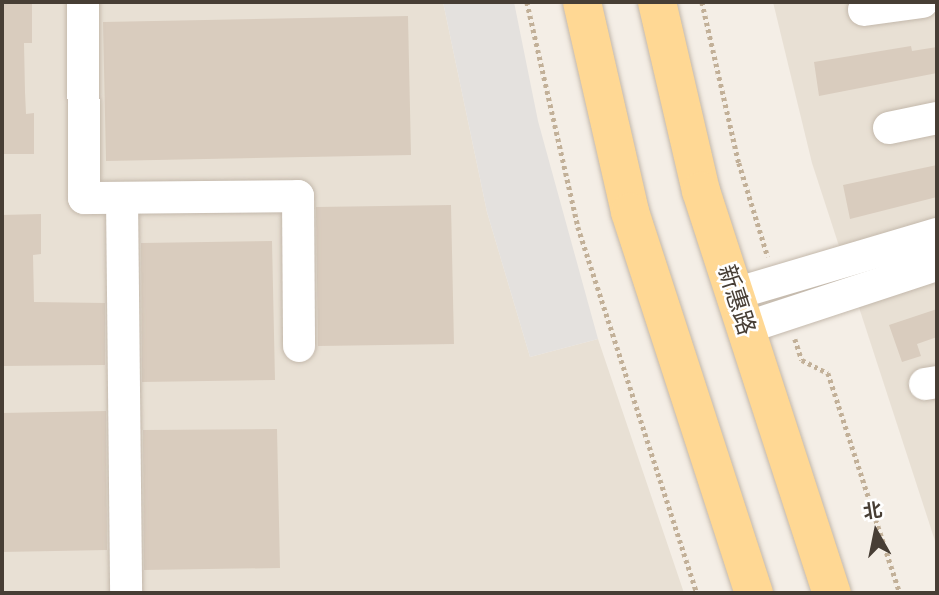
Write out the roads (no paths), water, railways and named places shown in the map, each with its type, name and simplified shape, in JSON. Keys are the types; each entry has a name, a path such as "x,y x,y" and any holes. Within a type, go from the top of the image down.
{"main road":[{"path":"582,2 629,212 754,593"},
{"name":"新惠路","path":"657,2 701,191 832,593"}],"lane":[{"path":"83,2 84,198 298,196 299,346"},
{"path":"864,10 922,2"},
{"path":"889,128 937,118"},
{"path":"122,198 126,593"},
{"path":"740,311 937,233"},
{"path":"740,311 937,265"}]}
